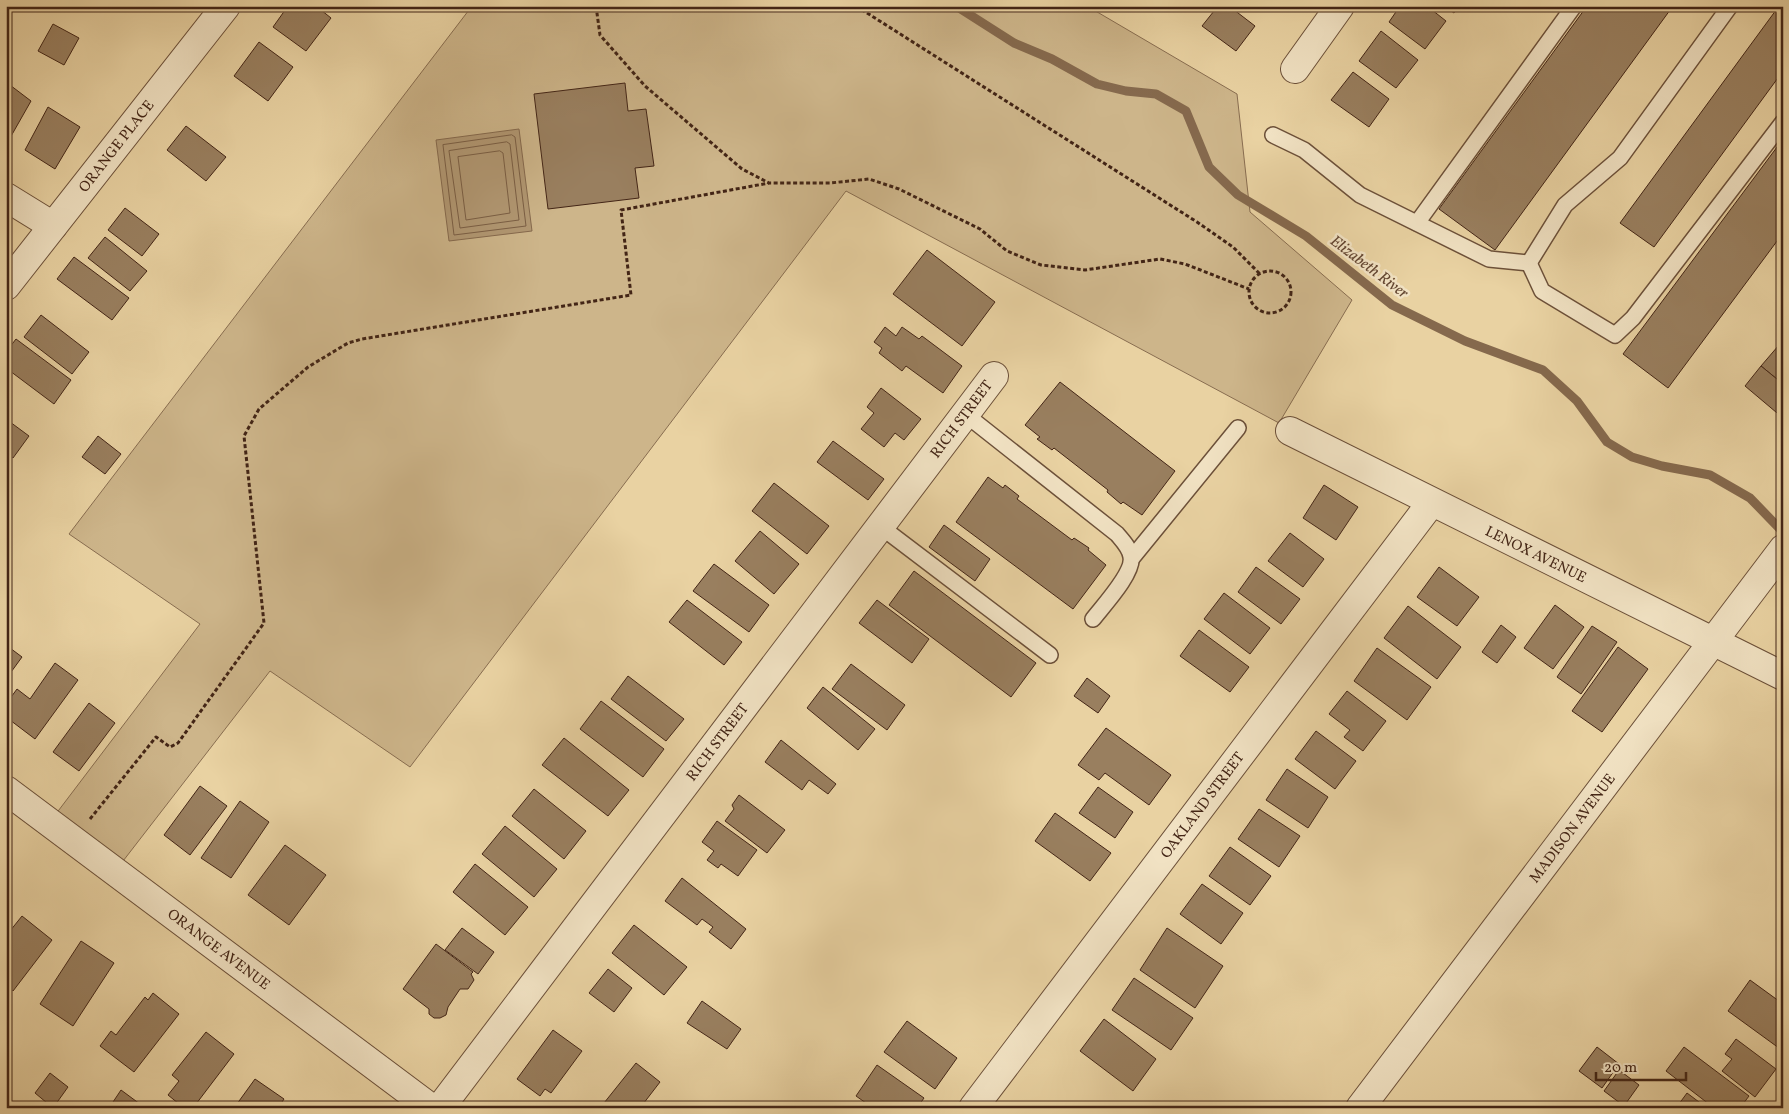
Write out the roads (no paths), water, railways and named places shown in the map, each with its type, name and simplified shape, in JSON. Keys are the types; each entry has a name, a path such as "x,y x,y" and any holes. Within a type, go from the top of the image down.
{"street":[{"name":"ORANGE PLACE","path":"6,286 226,6"},
{"path":"1295,69 1340,6"},
{"path":"6,197 53,226"},
{"name":"RICH STREET","path":"440,1108 994,376"},
{"name":"LENOX AVENUE","path":"1290,431 1431,503 1783,676"},
{"name":"OAKLAND STREET","path":"974,1108 1431,503"},
{"name":"MADISON AVENUE","path":"1360,1108 1779,554"},
{"name":"ORANGE AVENUE","path":"6,790 431,1108"}],"lane":[{"path":"1417,223 1574,6"},
{"path":"1529,263 1565,206 1620,158 1730,6"},
{"path":"1529,263 1542,291 1615,335 1633,318 1783,122"},
{"path":"1273,135 1304,150 1360,195 1489,259 1529,263"},
{"path":"965,414 1117,534 1126,544 1132,558"},
{"path":"1093,619 1128,572 1132,558 1238,428"},
{"path":"880,526 1050,655"}],"water":[{"path":"519,129 532,231 449,241 436,140"}],"waterway":[{"name":"Elizabeth River","path":"956,6 1014,43 1052,59 1097,84 1126,91 1156,94 1186,111 1209,167 1238,195 1306,236 1392,305 1465,341 1543,370 1577,401 1607,442 1632,457 1662,466 1710,475 1750,498 1783,532"}]}
